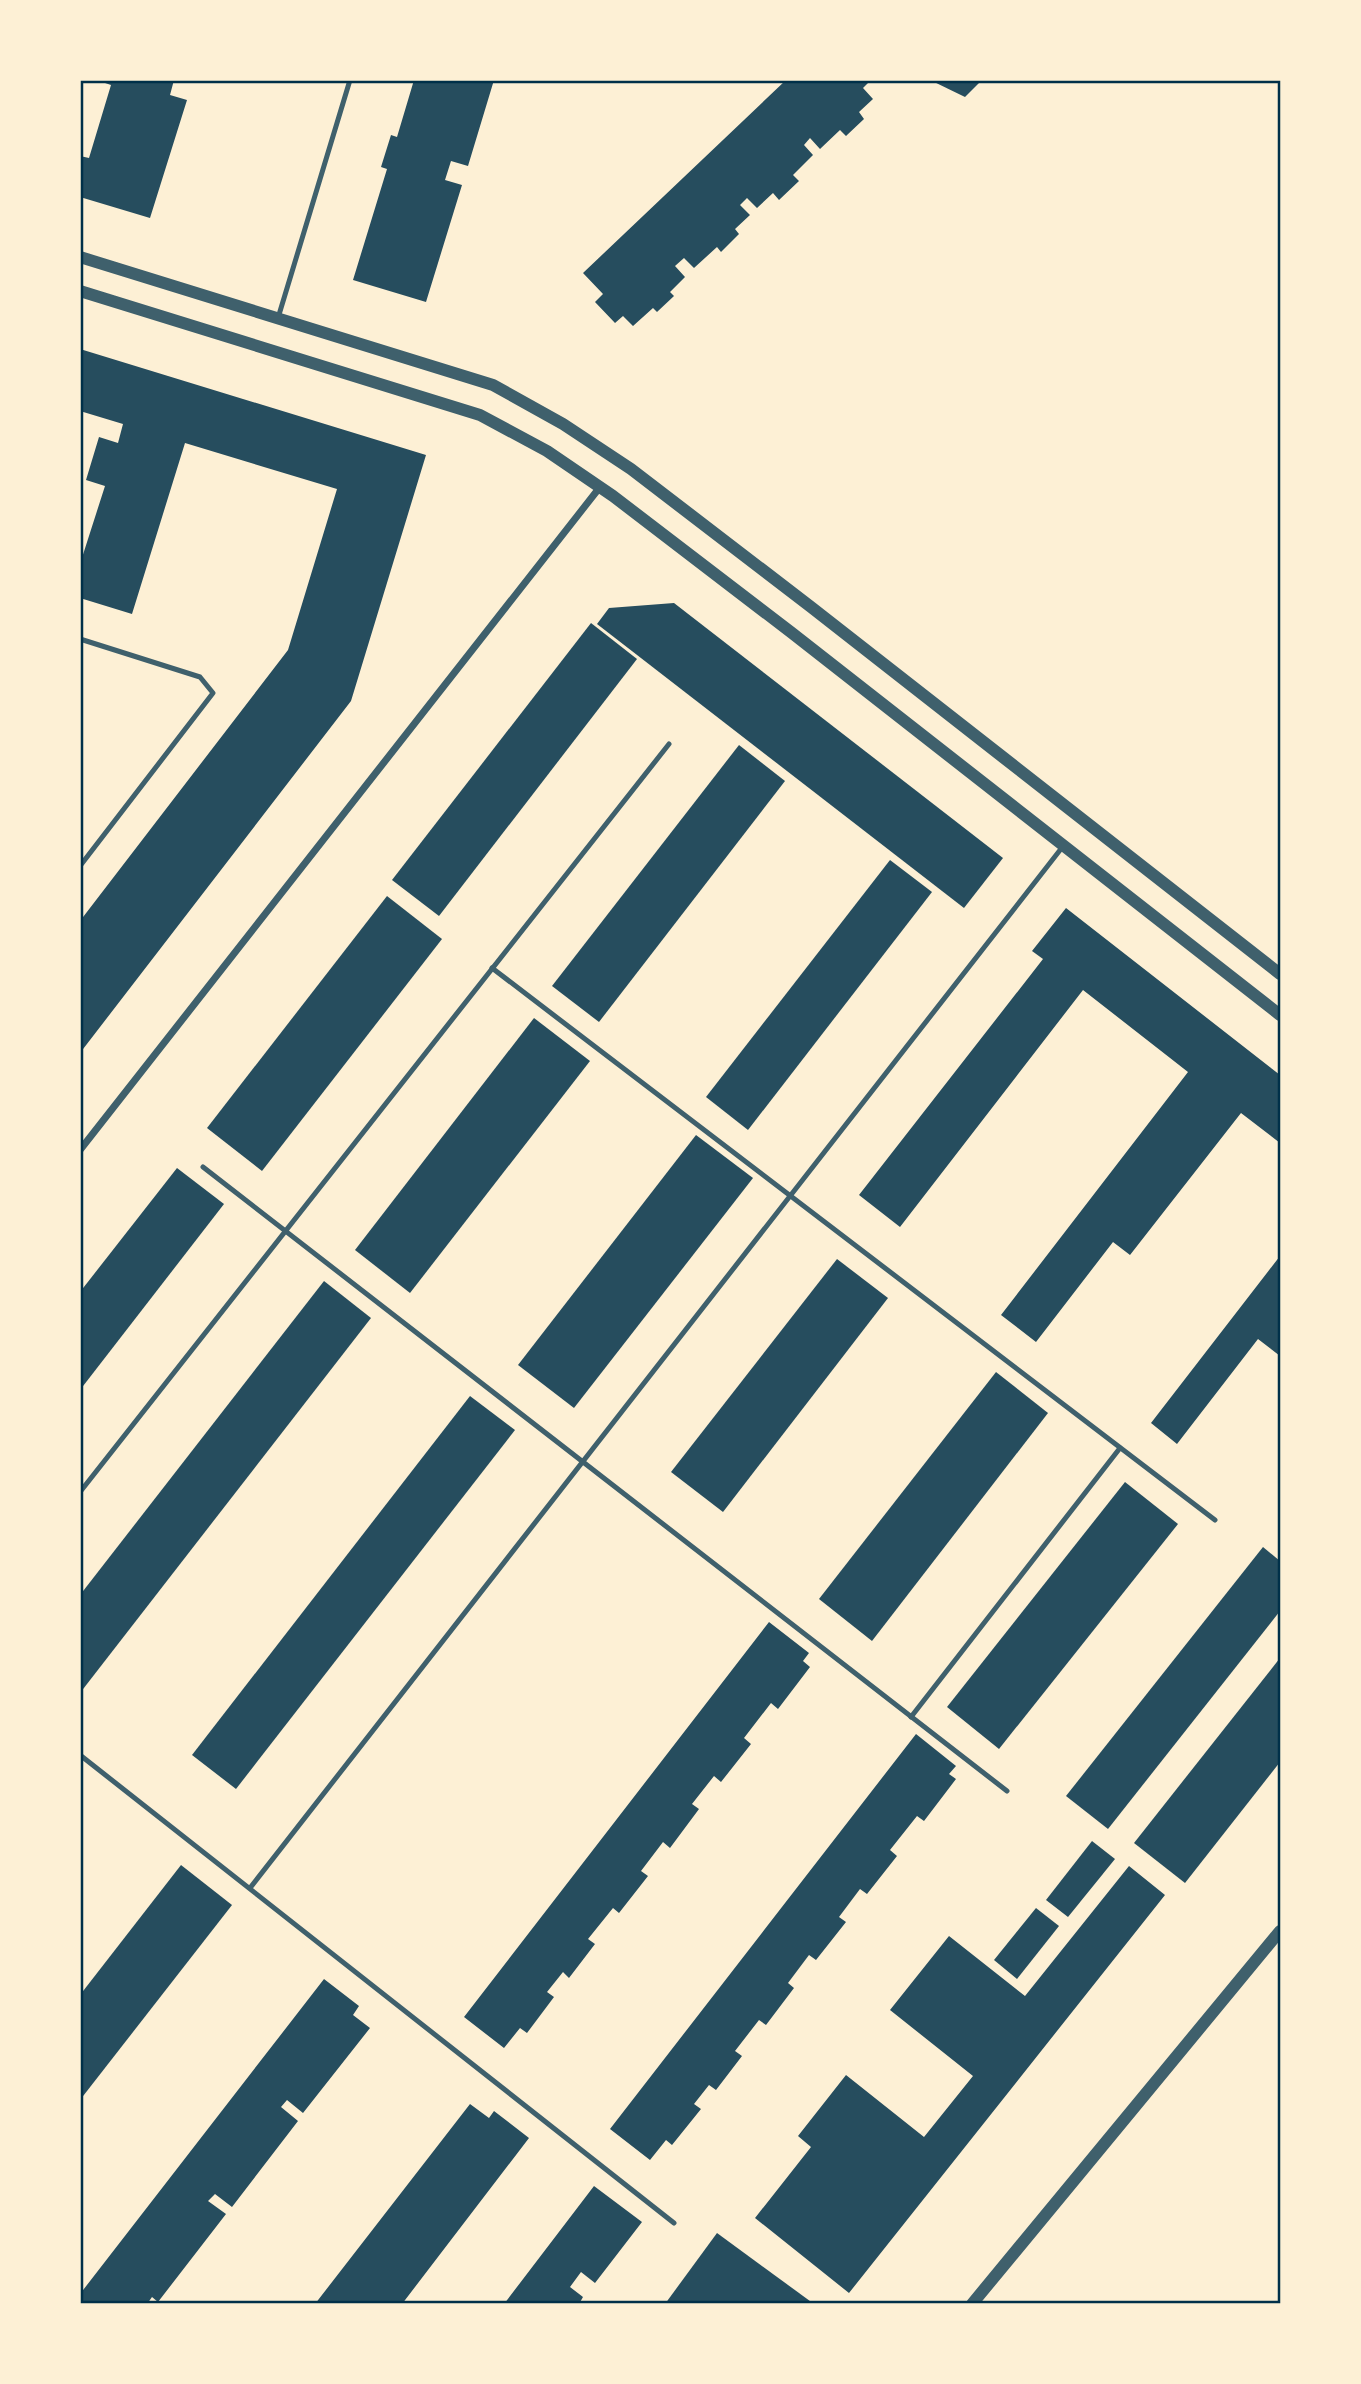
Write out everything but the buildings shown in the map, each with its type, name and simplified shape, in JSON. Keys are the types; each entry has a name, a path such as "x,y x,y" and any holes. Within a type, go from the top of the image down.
{"street":[{"path":"80,257 493,385 564,424 631,469 801,599 1280,974"},
{"path":"80,291 480,415 547,451 600,487 792,633 1280,1015"},
{"path":"80,1150 600,487"},
{"path":"972,2304 1280,1931"}],"lane":[{"path":"278,318 350,80"},
{"path":"80,639 200,677 213,693 80,866"},
{"path":"80,1492 669,744"},
{"path":"250,1888 1064,845"},
{"path":"492,968 1215,1520"},
{"path":"203,1167 1007,1791"},
{"path":"911,1717 1120,1448"},
{"path":"80,1755 674,2223"}]}
